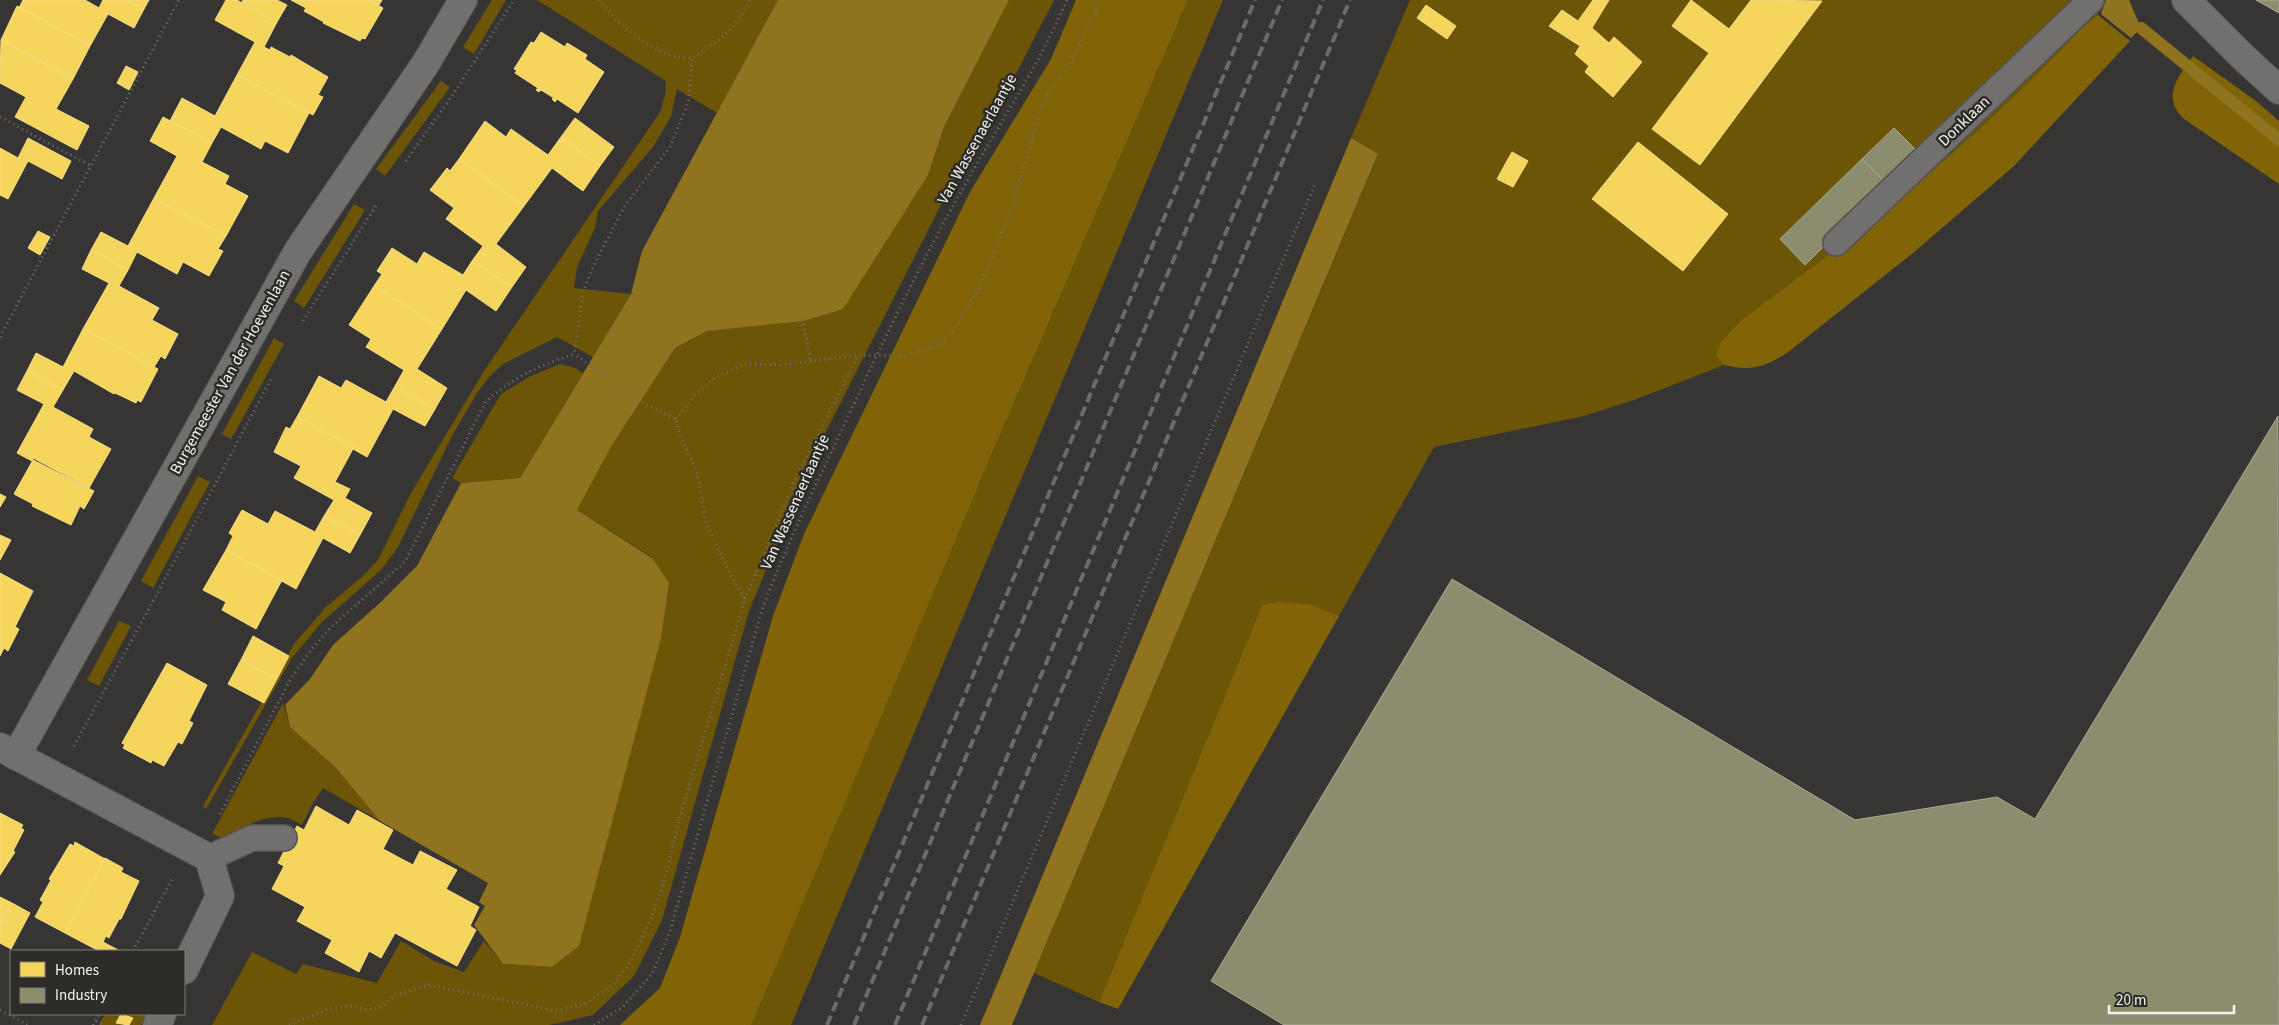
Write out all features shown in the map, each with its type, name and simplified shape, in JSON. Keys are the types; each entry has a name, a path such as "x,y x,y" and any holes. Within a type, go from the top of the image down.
{"street":[{"name":"Burgemeester Van der Hoevenlaan","path":"8,752 298,251 426,63 463,0"},
{"path":"2186,0 2279,90"},
{"path":"8,752 199,853 220,896 185,968"}],"lane":[{"name":"Donklaan","path":"1836,243 2091,0"},
{"path":"199,853 252,838 284,838"}],"path":[{"path":"0,337 179,0"},
{"path":"402,167 474,64 514,0"},
{"path":"599,0 605,8 642,41 674,56 692,58 726,35 745,11 750,0"},
{"name":"Van Wassenaerlaantje","path":"594,1025 623,1007 652,974 670,931 762,610 778,566 876,356 958,196 1060,17 1067,0"},
{"path":"676,419 695,395 716,376 746,364 780,365 858,355 905,356 937,345 958,325 979,288 1011,211 1039,114 1052,87 1068,67 1101,0"},
{"path":"574,354 583,292 593,267 624,207 670,147 688,103 692,58"},
{"path":"0,116 91,166"},
{"path":"961,1025 1315,184"},
{"path":"301,325 381,198"},
{"path":"794,312 803,321 811,362"},
{"path":"574,354 646,405 676,419"},
{"path":"134,950 199,853 290,680 311,650 330,628 406,562 486,400 534,368 574,354"},
{"path":"289,1025 328,1010 350,1006 367,1010 381,1007 394,995 429,985 556,1011 585,1004 612,986 631,961 651,920 664,882 678,824 745,599 797,475 858,355"},
{"path":"57,777 158,594 273,376"},
{"path":"676,419 680,435 697,472 706,523 730,574 745,599"},
{"path":"0,1010 28,1025"},
{"path":"93,1025 98,1015"},
{"path":"96,1020 105,1025"}],"shaded area":[{"path":"492,0 506,0 474,54 463,47"},
{"path":"537,0 778,0 717,113 677,89 671,117 653,147 598,211 595,228 577,267 574,288 631,294 593,357 557,337 503,364 490,376 477,393 452,436 398,547 381,570 321,623 292,658 206,809 203,806 294,644 326,607 364,575 378,560 411,493 484,371 660,112 665,96 666,81"},
{"path":"778,0 1009,0 944,127 928,175 843,309 803,321 707,331 675,348 611,447 577,510 652,558 669,583 661,638 579,946 552,967 503,964 474,925 485,906 479,902 488,883 380,821 336,768 290,727 285,705 310,679 333,645 382,601 417,566 461,483 520,478 631,294 642,251"},
{"path":"1009,0 1054,0 1018,70 949,189 813,457 749,611 662,920 634,976 593,1015 549,1025 212,1025 252,952 296,974 303,964 377,983 401,941 434,961 464,972 484,941 503,964 552,967 579,946 587,913 652,557 577,510 611,447 675,348 707,331 741,326 928,175 944,127"},
{"path":"1076,0 1188,0 991,456 751,1025 620,1025 660,988 680,937 773,616 804,534 970,192 1051,59"},
{"path":"1188,0 1223,0 791,1025 750,1025 991,456"},
{"path":"1410,0 2094,0 2098,15 2083,27 1973,135 1865,228 1806,274 1717,356 1724,365 1637,399 1584,416 1434,447 1339,616 1313,605 1262,605 1099,1002 1034,973 1378,155 1351,138"},
{"path":"2106,0 2129,0 2141,28 2131,38 2101,14"},
{"path":"2098,15 2130,41 2014,166 1913,253 1787,353 1757,367 1742,368 1724,365 1716,356 1721,342 1742,320 1865,228 1973,135 2083,27"},
{"path":"2193,56 2256,101 2279,121 2279,184 2184,119 2177,111 2173,95 2174,87 2177,79"},
{"path":"441,81 450,87 385,176 376,169"},
{"path":"1351,138 1378,154 1012,1025 980,1025"},
{"path":"354,204 365,210 304,308 294,301"},
{"path":"274,338 284,344 231,439 222,434"},
{"path":"560,364 575,368 583,373 520,478 461,483 452,478 501,394 531,376"},
{"path":"198,476 210,482 153,588 141,581"},
{"path":"1279,602 1313,605 1339,616 1118,1009 1099,1002 1262,605"},
{"path":"119,621 131,626 99,686 87,680"},
{"path":"283,703 290,727 336,768 380,821 323,788 302,825 288,818 279,817 253,823 222,838 212,834"},
{"path":"104,1015 146,1015 141,1025 99,1025"}],"building: Homes":[{"path":"23,0 85,0 99,8 103,0 126,0 144,9 134,28 108,14 90,46 19,8"},
{"path":"126,0 149,0 144,9"},
{"path":"226,0 237,0 277,22 264,47 270,50 271,47 290,57 291,55 328,77 318,95 323,97 313,115 237,75 255,42 215,20"},
{"path":"243,0 277,0 287,5 277,22 242,2"},
{"path":"291,0 369,0 383,8 365,39 362,38 360,41 323,23 304,11 306,8"},
{"path":"369,0 382,0 379,5"},
{"path":"1593,0 1609,0 1592,28 1609,43 1614,37 1642,62 1613,97 1585,72 1589,66 1575,54 1580,46 1549,26 1562,10 1578,21"},
{"path":"1691,0 1729,29 1751,0 1822,1 1700,165 1652,129 1709,53 1672,26"},
{"path":"1426,5 1456,26 1447,39 1417,18"},
{"path":"17,6 90,46 73,79 1,40"},
{"path":"541,32 565,47 567,43 587,55 585,59 604,72 578,113 557,99 555,102 552,99 554,98 541,90 539,92 536,90 538,88 515,73 517,70 514,69 531,42 534,43"},
{"path":"1,40 73,79 56,109 89,126 77,150 15,117 26,97 0,83"},
{"path":"126,66 138,72 129,90 117,83"},
{"path":"237,75 309,113 288,153 265,141 261,149 221,127 212,143 170,121 182,98 215,116"},
{"path":"163,117 212,143 202,162 229,176 225,184 248,196 226,236 154,198 177,156 150,141"},
{"path":"575,118 614,147 600,166 561,137"},
{"path":"485,121 506,137 511,129 548,155 561,137 600,166 583,191 552,168 524,206 459,159"},
{"path":"28,138 71,161 62,179 28,161 8,199 0,195 0,148 18,158"},
{"path":"1638,142 1728,214 1683,271 1592,199"},
{"path":"1512,152 1528,161 1513,187 1497,179"},
{"path":"459,159 524,206 496,244 526,267 512,287 472,261 483,246 446,219 454,208 430,190 447,168 450,171"},
{"path":"154,198 226,236 218,249 223,251 209,276 183,262 177,274 137,252 128,270 91,250 101,232 128,246"},
{"path":"38,231 50,237 40,255 28,248"},
{"path":"392,248 417,264 424,252 463,275 472,261 512,287 496,311 466,290 442,329 374,286 382,274 377,271"},
{"path":"91,250 128,270 119,286 159,308 152,320 178,334 165,359 161,356 154,367 83,329 109,283 82,269"},
{"path":"374,286 442,329 417,369 447,388 435,409 395,386 404,370 366,347 371,339 349,325"},
{"path":"83,329 158,369 141,402 137,400 136,403 114,394 74,371 63,390 27,371 36,353 63,367"},
{"path":"27,371 63,390 53,407 93,429 89,437 111,449 89,488 33,458 32,461 17,453 44,404 17,390"},
{"path":"319,376 341,388 346,380 386,402 395,386 435,409 425,426 393,409 367,457 353,449 354,447 297,417"},
{"path":"297,417 354,447 335,482 350,489 345,498 372,513 360,535 324,516 334,500 294,478 301,466 274,452 286,427 290,429"},
{"path":"33,460 94,491 84,509 80,506 71,525 32,506 33,504 14,494"},
{"path":"0,494 6,497 0,507"},
{"path":"242,510 268,524 275,511 315,532 324,516 360,535 350,553 323,538 296,589 226,550 233,536 229,533"},
{"path":"0,535 11,540 0,560"},
{"path":"226,550 282,580 256,629 222,610 226,602 203,590"},
{"path":"0,573 33,591 15,627 19,629 8,651 4,648 0,656"},
{"path":"253,636 289,656 277,679 241,660"},
{"path":"241,660 277,679 264,703 228,684"},
{"path":"167,663 207,685 189,721 193,723 182,744 178,742 164,766 152,760 151,763 123,748 125,745 122,743"},
{"path":"316,806 349,825 357,810 393,830 383,849 413,865 420,851 457,870 446,889 479,907 470,926 476,930 457,966 395,933 381,958 369,951 359,972 325,953 332,940 297,921 305,907 272,889 284,866 278,863 297,826 304,830"},
{"path":"0,813 23,825 21,828 24,830 13,851 15,852 0,875"},
{"path":"75,842 105,859 65,933 35,917 43,902 40,900 51,880 49,879 70,844 74,846"},
{"path":"105,858 123,868 121,872 139,881 121,919 119,919 109,938 106,936 103,942 118,950 97,950 65,933"},
{"path":"0,897 12,903 0,925"},
{"path":"12,903 30,913 11,949 0,943 0,925"},
{"path":"120,1015 133,1018 129,1025 116,1023"}],"building: Industry":[{"path":"2256,0 2279,0 2279,13"},
{"path":"1894,128 1919,153 1887,184 1862,159"},
{"path":"1862,159 1887,184 1805,265 1780,239"},
{"path":"2278,416 2279,1025 1284,1025 1211,981 1452,579 1855,820 1997,797 2035,819"}],"waterway":[{"path":"2141,28 2279,140"}],"railway":[{"path":"827,1025 1255,0"},
{"path":"854,1025 1282,0"},
{"path":"895,1025 1323,0"},
{"path":"922,1025 1350,0"}]}
